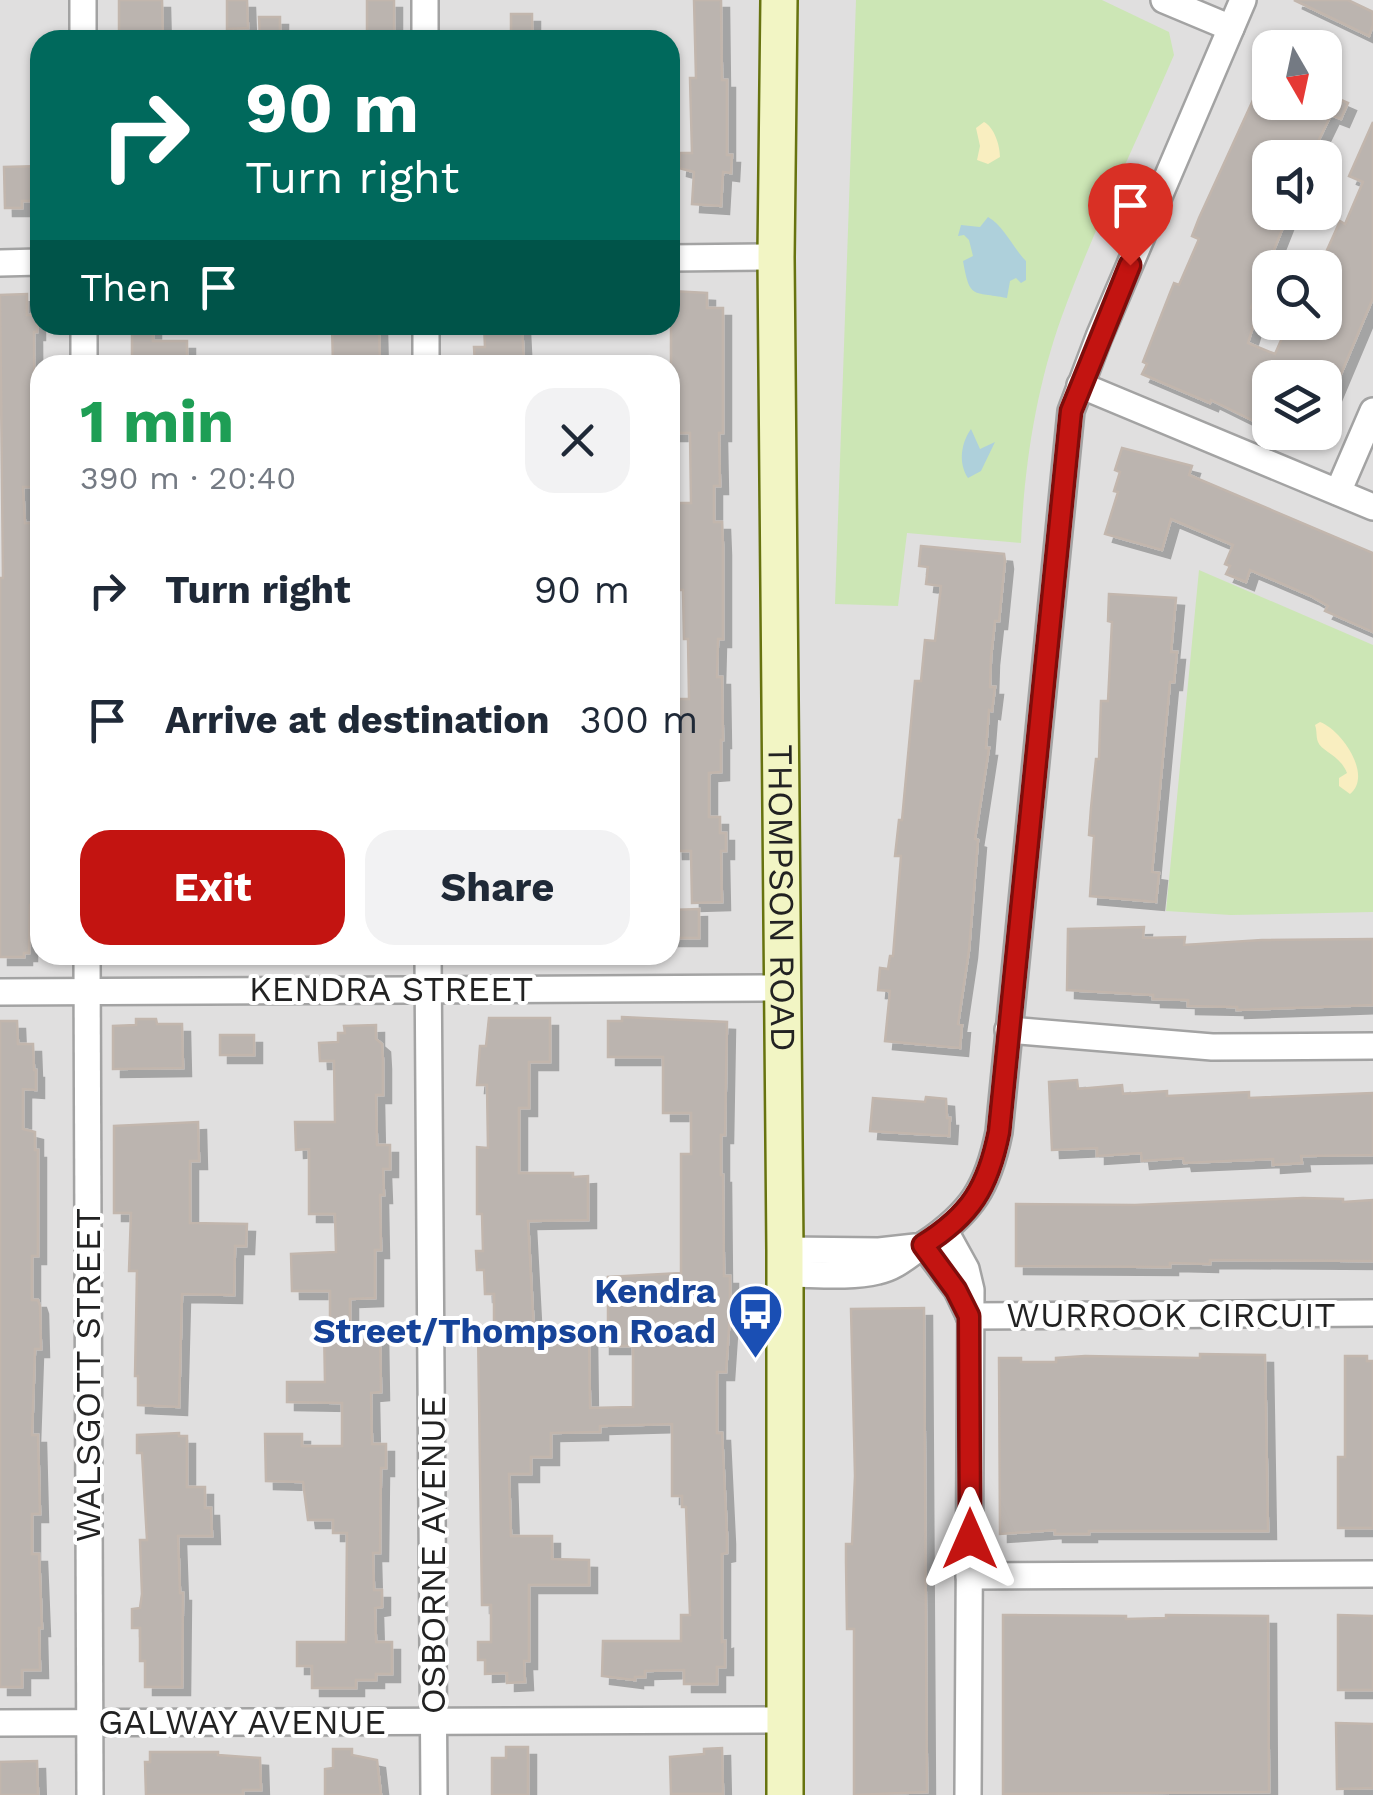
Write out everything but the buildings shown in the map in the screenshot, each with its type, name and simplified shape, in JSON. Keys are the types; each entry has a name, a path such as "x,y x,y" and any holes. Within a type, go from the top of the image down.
{"main road":[{"name":"THOMPSON ROAD","path":"779,0 776,257 785,1262 784,1795"}],"street":[{"path":"82,0 83,30"},
{"path":"425,0 425,30"},
{"path":"785,1262 923,1245 945,1231 975,1201 992,1169 999,1132 1071,411 1234,9 1166,0"},
{"path":"680,258 776,257"},
{"path":"0,262 30,262"},
{"path":"1080,384 1373,507"},
{"path":"1338,492 1373,411"},
{"name":"WALSGOTT STREET","path":"86,965 90,1795"},
{"name":"OSBORNE AVENUE","path":"428,965 434,1795"},
{"name":"KENDRA STREET","path":"0,992 781,988"},
{"path":"1008,1030 1195,1046 1373,1046"},
{"name":"WURROOK CIRCUIT","path":"945,1231 966,1270 970,1290 968,1795"},
{"name":"WURROOK CIRCUIT","path":"923,1245 956,1290 969,1316"},
{"name":"WURROOK CIRCUIT","path":"969,1316 1373,1313"},
{"path":"970,1576 1373,1574"},
{"name":"GALWAY AVENUE","path":"0,1723 784,1720"}],"shaded area":[{"path":"0,0 1373,0 1373,1795 0,1795"}],"green space":[{"path":"856,0 1102,0 1169,32 1174,55 1088,250 1053,343 1033,428 1021,543 907,533 898,606 835,604"},
{"path":"1199,570 1373,645 1373,912 1231,915 1166,911"}],"sand":[{"path":"984,122 993,132 1000,152 1000,157 988,164 977,160 980,146 976,128"},
{"path":"1320,722 1337,734 1352,754 1358,776 1350,794 1339,786 1339,778 1347,773 1344,767 1318,742 1315,725"}],"water":[{"path":"988,217 1026,261 1026,280 1010,281 1007,298 974,292 965,274 963,261 973,256 969,240 958,236 961,225 980,227"},
{"path":"971,429 980,449 995,442 981,471 968,478 962,453"}],"place":[{"name":"Kendra Street/Thompson Road","path":"755,1360"}],"route":[{"path":"970,1539 969,1316 956,1290 923,1245 945,1231 975,1201 992,1169 999,1132 1071,411 1130,265"}]}
